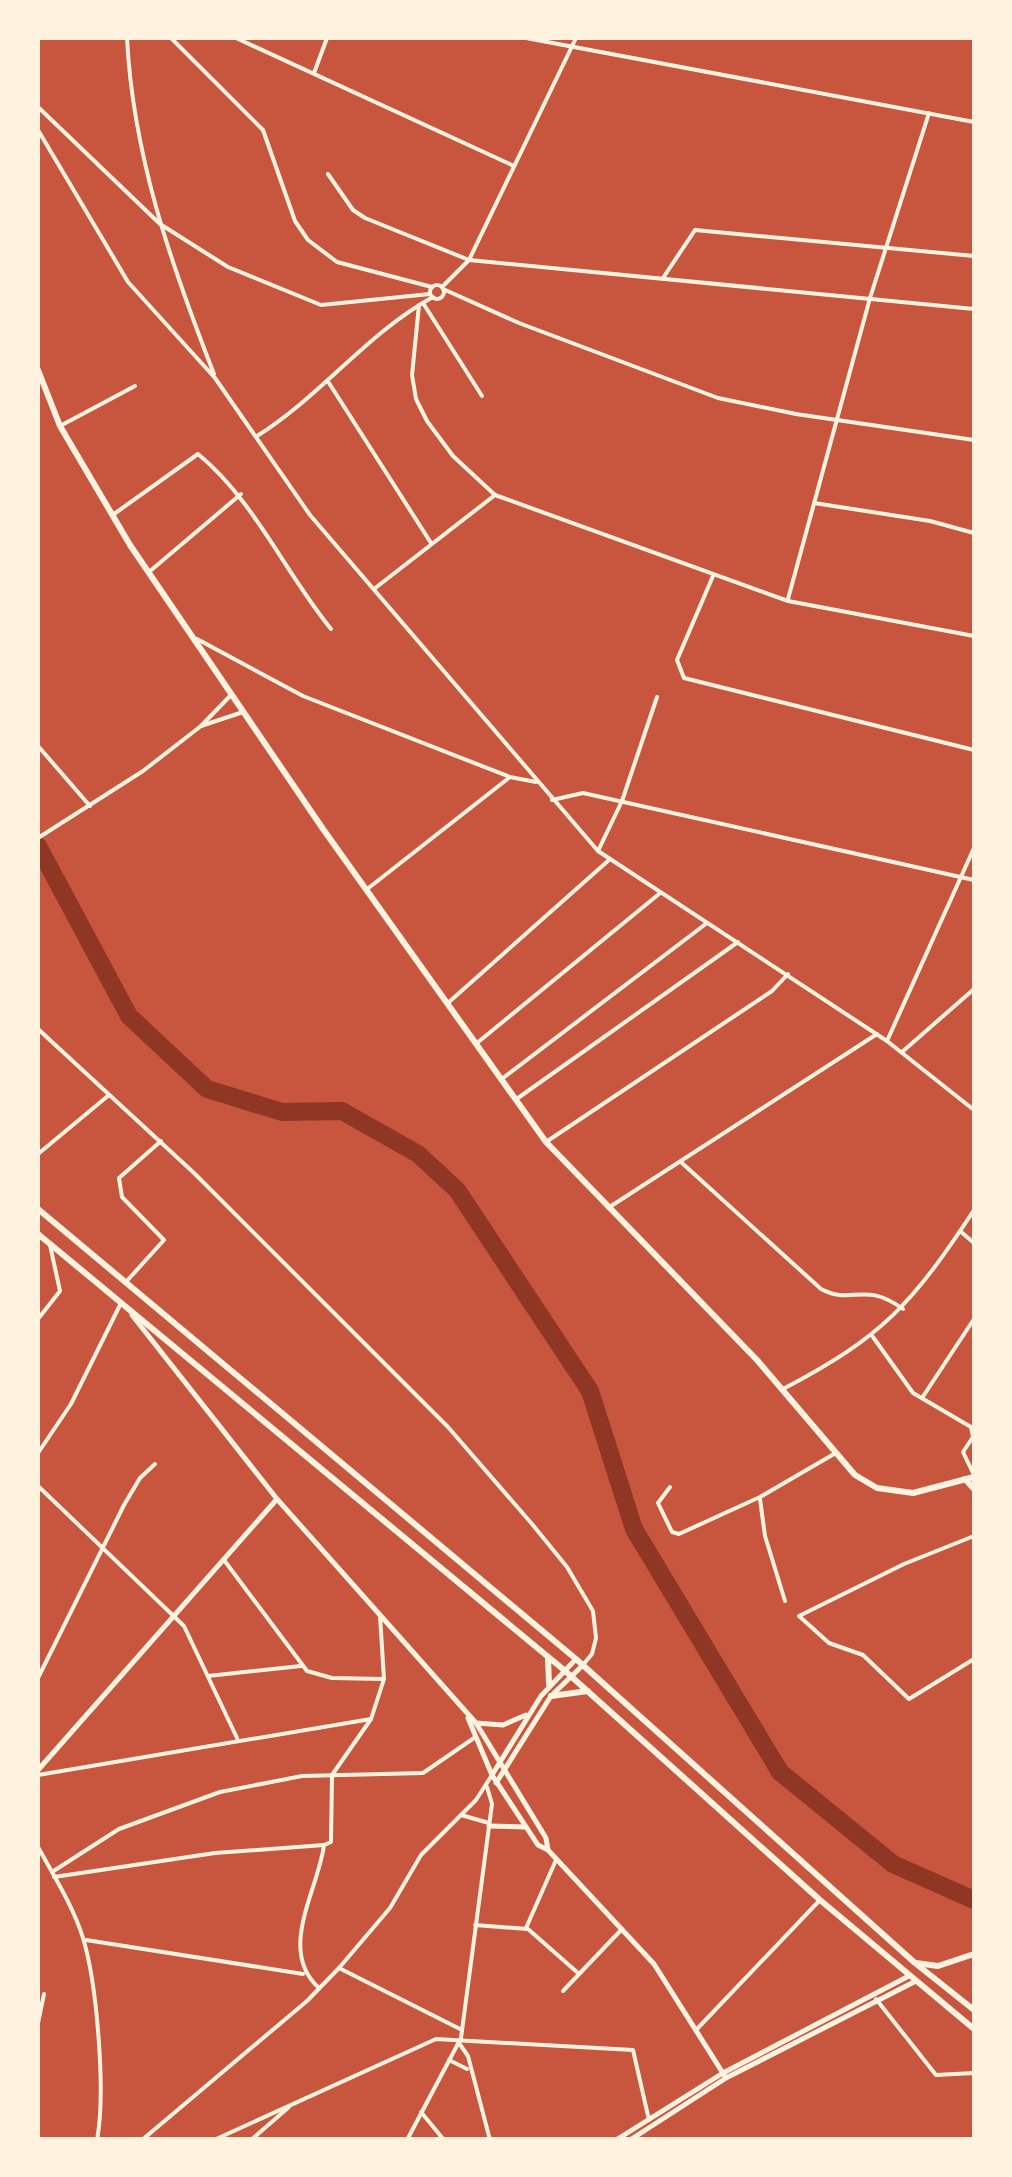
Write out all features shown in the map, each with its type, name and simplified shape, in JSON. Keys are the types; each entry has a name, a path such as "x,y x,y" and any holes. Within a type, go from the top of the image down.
{"main road":[{"path":"38,370 60,426 149,572 446,1005 546,1142 783,1389 834,1454 864,1482 889,1491 913,1493 974,1476"},
{"path":"38,1209 579,1662 914,1963 974,2010"},
{"path":"38,1234 548,1656 911,1980 974,2026"},
{"path":"965,1480 974,1490"},
{"path":"548,1656 549,1684"},
{"path":"551,1696 589,1691"},
{"path":"914,1963 938,1966 974,1954"}],"street":[{"path":"127,38 137,130 160,224 216,378"},
{"path":"171,38 262,130 294,221 308,240 337,262 441,297 442,288"},
{"path":"236,38 514,166"},
{"path":"314,72 327,38"},
{"path":"526,38 974,122"},
{"path":"38,107 160,224 228,268 321,305 431,293 442,288 469,260 576,38"},
{"path":"788,600 870,298 929,114"},
{"path":"38,130 128,282 216,378 310,516 598,850 659,894 877,1034 974,1110"},
{"path":"328,174 353,210 365,218 469,260 974,309"},
{"path":"662,278 695,230 974,256"},
{"path":"442,288 518,323 718,398 974,440"},
{"path":"257,436 328,382 431,293"},
{"path":"421,304 482,396"},
{"path":"421,304 412,375 416,398 426,422 453,456 495,495 788,600 974,636"},
{"path":"328,382 432,543"},
{"path":"60,426 135,386"},
{"path":"112,515 195,454 241,494 258,530 331,628"},
{"path":"149,572 241,494"},
{"path":"374,589 495,495"},
{"path":"814,503 930,521 974,533"},
{"path":"713,576 677,660 684,678 974,750"},
{"path":"197,639 303,696 510,777 536,782"},
{"path":"38,838 82,812 201,726 231,695"},
{"path":"598,850 622,802 657,697"},
{"path":"201,726 243,712"},
{"path":"38,746 90,806"},
{"path":"366,890 510,777"},
{"path":"552,800 576,793 974,880"},
{"path":"887,1041 964,878 974,848"},
{"path":"446,1005 608,860"},
{"path":"474,1045 659,894"},
{"path":"499,1080 707,923"},
{"path":"514,1101 738,942"},
{"path":"546,1142 772,990 788,974"},
{"path":"902,1052 974,989"},
{"path":"38,1029 161,1142 448,1427 567,1566 589,1601 594,1619 592,1654 549,1684 492,1775 493,1799 460,2040 408,2140"},
{"path":"608,1208 877,1034"},
{"path":"38,1154 109,1094"},
{"path":"125,1284 164,1240 162,1232 122,1197 119,1178 161,1142"},
{"path":"682,1163 820,1289 836,1295 878,1292 903,1308"},
{"path":"783,1389 873,1338 903,1308 974,1210"},
{"path":"966,1222 974,1230"},
{"path":"960,1231 974,1243"},
{"path":"38,1320 60,1292 50,1245"},
{"path":"38,1453 71,1404 123,1305 277,1499 468,1718 476,1723 503,1725 528,1714"},
{"path":"922,1399 974,1319"},
{"path":"873,1338 894,1372 922,1399 971,1427 973,1438 964,1457 974,1476"},
{"path":"670,1487 658,1503 676,1534 760,1497 834,1454"},
{"path":"38,1678 132,1490 155,1464"},
{"path":"38,1486 175,1616 190,1635 237,1738"},
{"path":"760,1497 765,1536 785,1600"},
{"path":"38,1773 277,1499"},
{"path":"974,1536 904,1564 798,1616 829,1642 863,1655 908,1699 974,1659"},
{"path":"224,1560 301,1666 321,1676 384,1680"},
{"path":"53,1874 331,1842 332,1775 371,1719 384,1680 380,1614"},
{"path":"208,1676 301,1666"},
{"path":"142,2140 339,1968 390,1908 421,1855 504,1771 567,1673"},
{"path":"468,1718 492,1775"},
{"path":"38,1773 110,1766 237,1738 371,1719"},
{"path":"476,1723 548,1850 654,1964 698,2028 724,2075"},
{"path":"53,1874 106,1836 220,1792 284,1779 423,1773 474,1738"},
{"path":"491,1784 538,1845 548,1850"},
{"path":"461,1815 488,1825 526,1827"},
{"path":"303,1974 304,1915 324,1845"},
{"path":"38,1847 83,1940 95,2021 100,2140"},
{"path":"526,1928 556,1860"},
{"path":"698,2028 820,1900"},
{"path":"476,1925 526,1928 578,1973"},
{"path":"563,1990 622,1929"},
{"path":"83,1940 303,1974 319,1988"},
{"path":"339,1968 462,2030"},
{"path":"616,2140 724,2075 911,1980"},
{"path":"38,2023 44,1994"},
{"path":"875,1998 936,2075 974,2072"},
{"path":"460,2040 490,2140"},
{"path":"214,2140 426,2042 460,2040 633,2050 650,2127 648,2140"},
{"path":"449,2060 469,2069"},
{"path":"630,2140 724,2075"},
{"path":"251,2140 290,2107"},
{"path":"421,2112 444,2140"}],"waterway":[{"path":"38,846 129,1016 207,1089 282,1112 342,1111 418,1154 457,1190 590,1391 634,1529 780,1772 893,1864 974,1900"}]}
